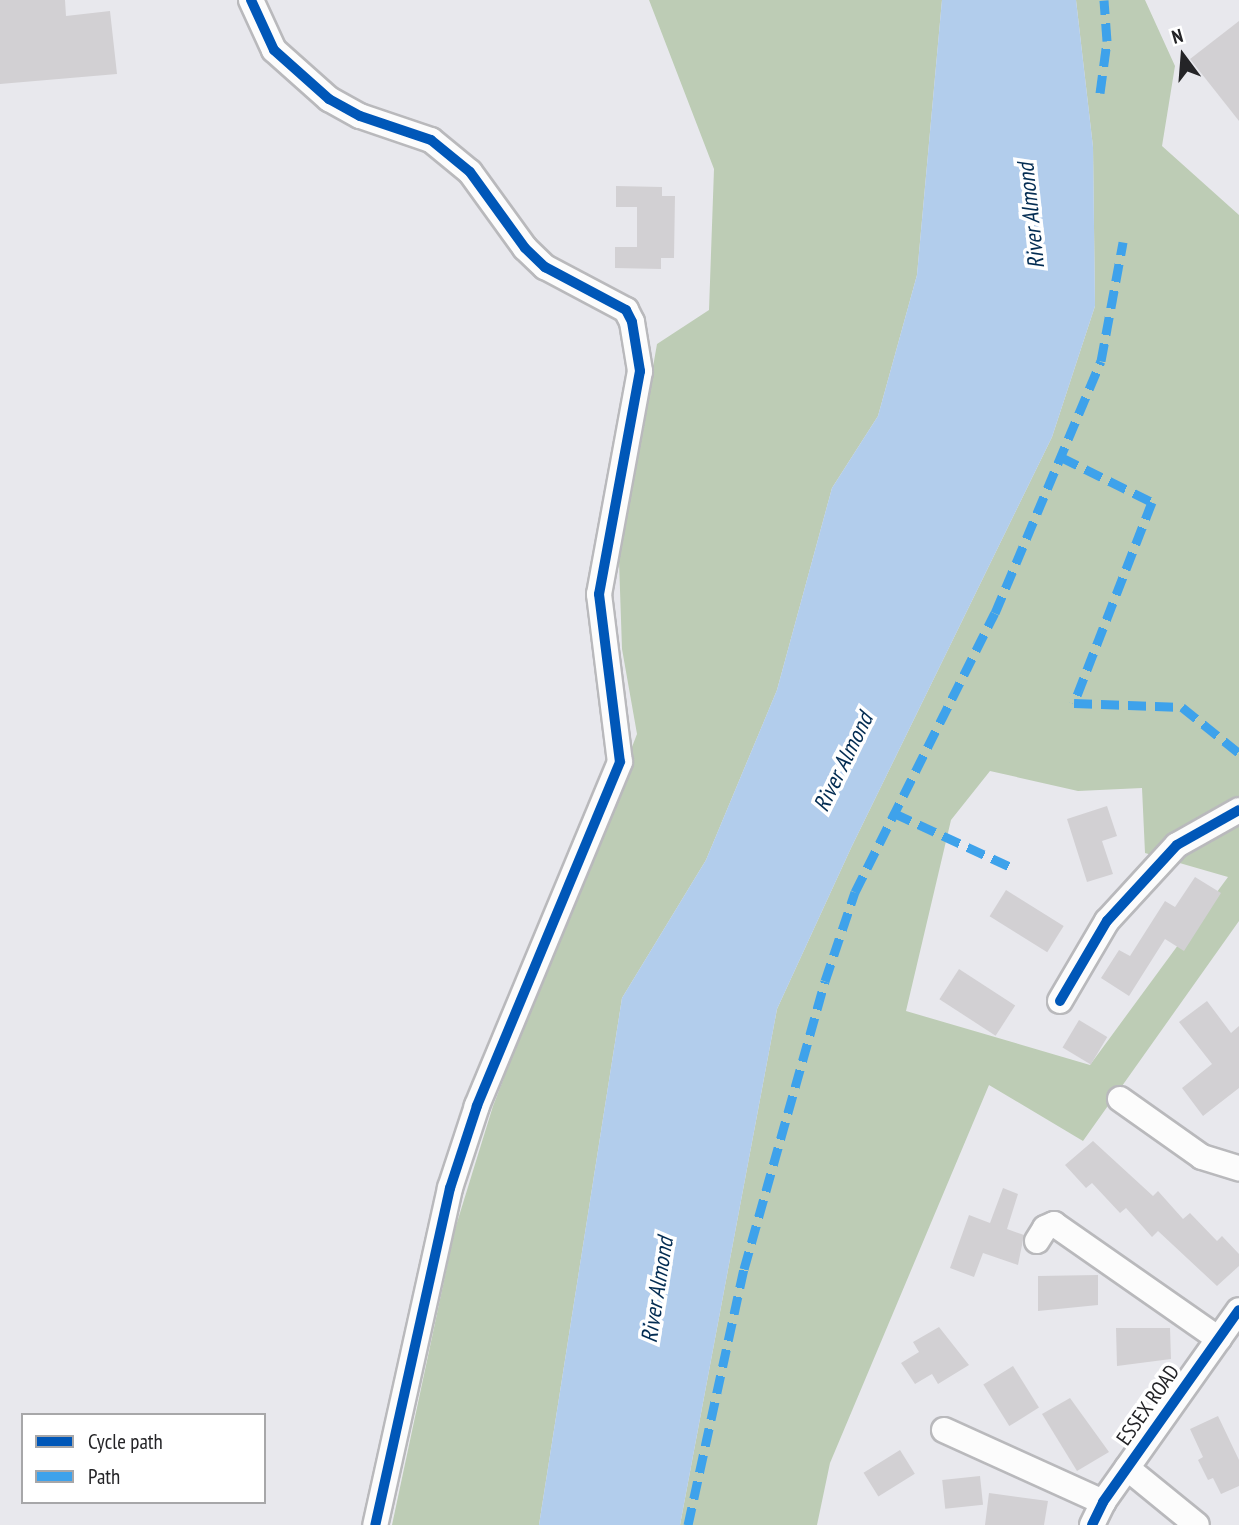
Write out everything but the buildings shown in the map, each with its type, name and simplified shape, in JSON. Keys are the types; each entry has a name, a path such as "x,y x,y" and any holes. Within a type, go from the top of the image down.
{"street":[{"path":"251,0 274,50 329,99 360,116 431,140 470,172 525,248 545,267 626,310 632,322 640,371 599,594 620,762 477,1106 450,1188 375,1525"},
{"path":"1060,1000 1107,920 1177,845 1239,810"},
{"path":"1120,1099 1202,1157 1239,1168"},
{"path":"1037,1241 1045,1228 1054,1224 1219,1339"},
{"name":"ESSEX ROAD","path":"1092,1525 1103,1502 1239,1310"},
{"path":"944,1430 1103,1502"},
{"path":"1127,1468 1197,1525"}],"green space":[{"path":"649,0 942,0 917,275 878,416 832,488 777,690 706,860 622,998 539,1525 392,1525 455,1229 493,1106 637,734 622,649 619,561 657,344 709,310 714,169"},
{"path":"1076,0 1145,0 1175,66 1162,146 1239,215 1239,921 1083,1141 989,1085 830,1463 817,1525 680,1525 777,1009 851,848 1052,437 1095,306 1093,147","holes":["990,771 1078,791 1142,788 1145,853 1228,877 1090,1065 906,1011 951,820"]}],"water":[{"name":"River Almond","path":"942,0 1076,0 1093,147 1095,306 1052,437 851,848 777,1009 680,1525 539,1525 622,998 706,860 777,690 832,488 878,416 917,275"}],"marked path":[{"path":"1100,93 1107,41 1104,0"},
{"path":"688,1525 744,1269 825,981 855,892 995,613 1101,361 1123,242"},
{"path":"1061,457 1152,502 1074,703 1182,707 1239,753"},
{"path":"894,813 1011,867"}],"cycle path":[{"path":"251,0 274,50 329,99 360,116 431,140 470,172 525,248 545,267 626,310 632,322 640,371 599,594 620,762 477,1106 450,1188 375,1525"},
{"path":"1060,1001 1107,921 1177,845 1239,810"},
{"path":"1092,1525 1103,1502 1239,1310"}]}
